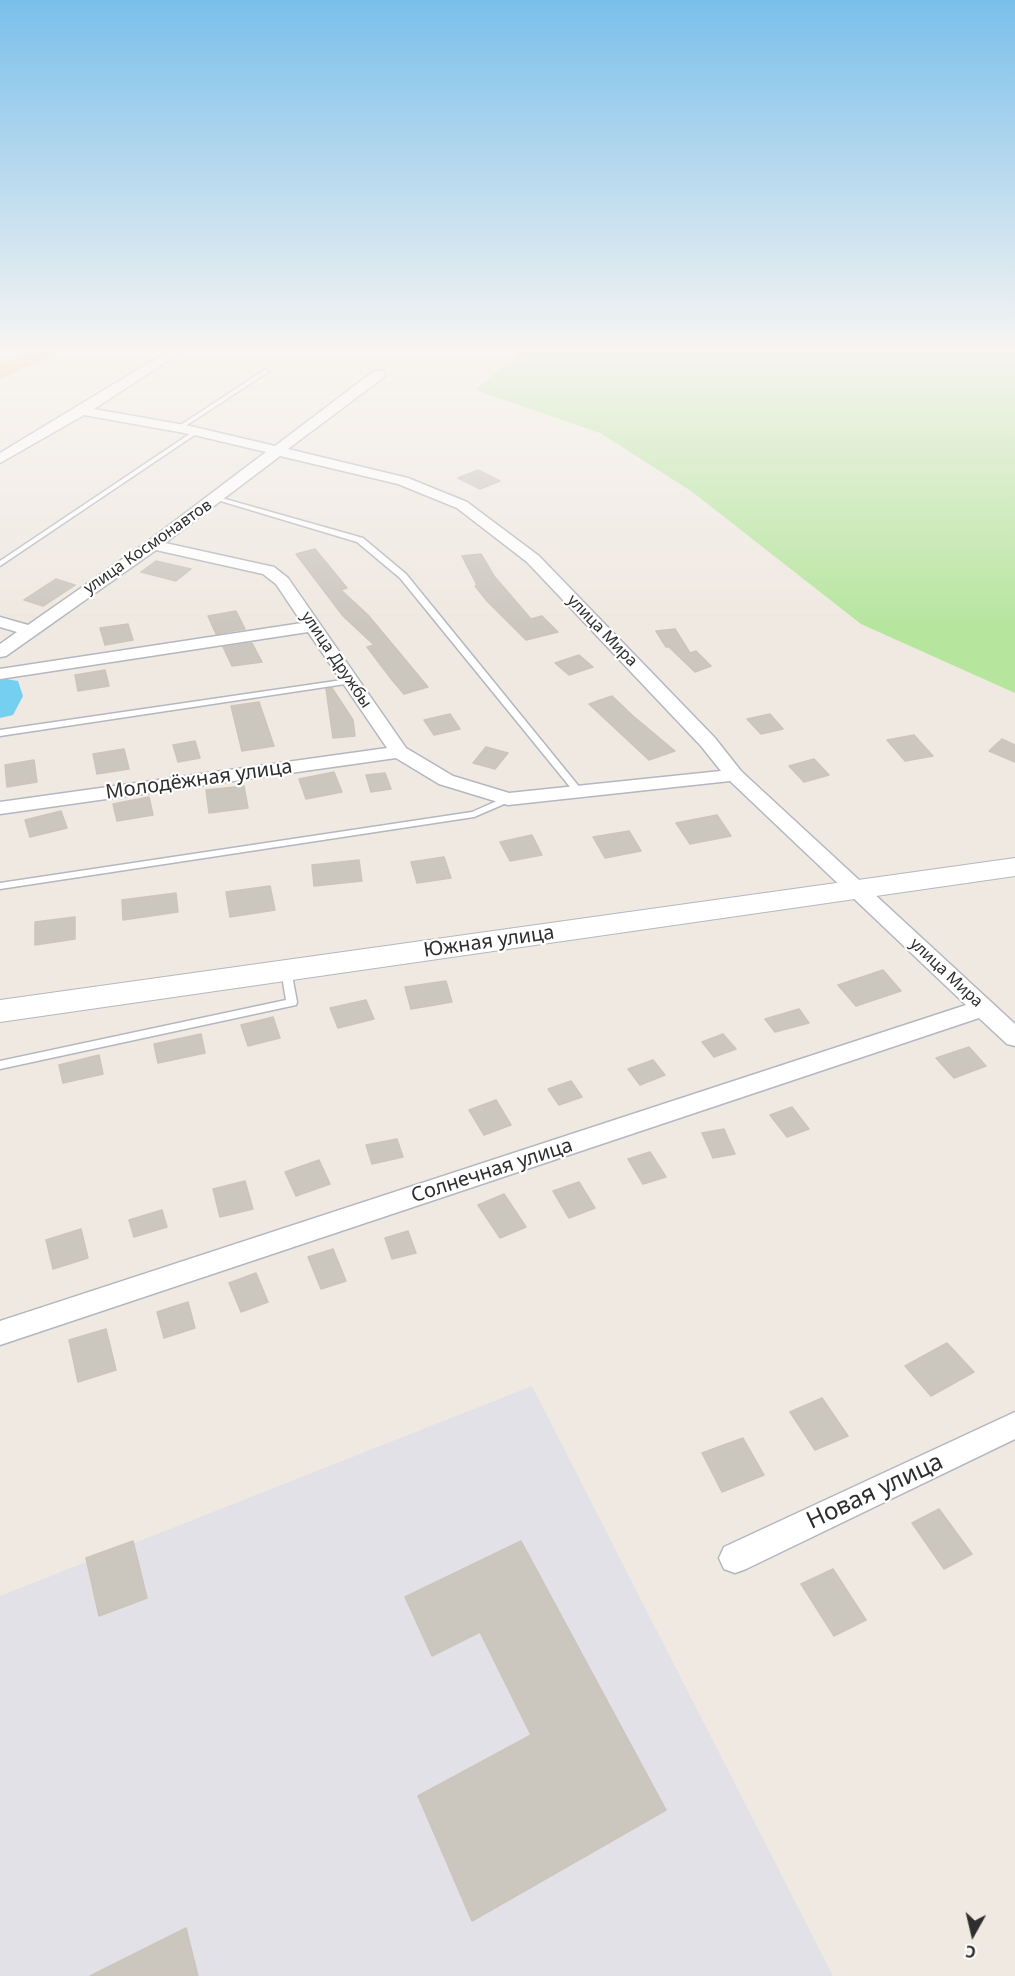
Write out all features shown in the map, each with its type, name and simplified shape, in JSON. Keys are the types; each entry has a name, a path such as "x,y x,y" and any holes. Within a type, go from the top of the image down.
{"main road":[{"name":"Южная улица","path":"0,1011 859,891 1015,867"}],"street":[{"path":"0,459 29,442"},
{"name":"улица Мира","path":"238,442 403,481 462,505 533,559 708,742 734,775 1015,1038"},
{"name":"улица Космонавтов","path":"0,652 28,630 153,545 291,442"},
{"name":"улица Дружбы","path":"153,545 268,570 282,581 399,752 446,780 508,799"},
{"path":"0,622 28,630"},
{"path":"0,674 313,626"},
{"name":"Молодёжная улица","path":"0,808 399,752"},
{"path":"508,799 734,775"},
{"name":"Солнечная улица","path":"0,1333 984,1008"},
{"name":"Новая улица","path":"735,1558 1015,1425"}],"lane":[{"path":"0,564 170,442"},
{"path":"216,498 360,540 403,576 578,791"},
{"path":"0,733 349,681"},
{"path":"0,886 474,814 508,799"},
{"path":"0,1065 292,1002 286,970"}],"shaded area":[{"path":"532,1386 833,1976 0,1976 0,1596"}],"green space":[{"path":"614,442 1015,442 1015,693 861,624 691,491"}],"water":[{"path":"0,678 18,681 23,696 13,715 0,718"}],"building":[{"path":"478,470 500,481 480,489 458,478"},
{"path":"315,549 347,588 341,590 368,615 428,687 404,694 392,680 367,647 374,645 343,616 296,554"},
{"path":"481,554 494,576 531,619 542,616 558,632 526,640 487,601 475,586 477,585 462,556"},
{"path":"156,561 191,569 176,581 141,572"},
{"path":"56,579 75,585 43,606 24,600"},
{"path":"236,611 245,629 216,634 208,616"},
{"path":"128,624 133,640 105,645 100,628"},
{"path":"675,629 690,653 696,651 711,666 695,672 669,647 666,647 656,631"},
{"path":"252,643 262,662 232,666 223,647"},
{"path":"579,655 593,667 569,675 555,663"},
{"path":"105,670 109,686 78,691 75,675"},
{"path":"332,688 353,720 355,736 333,738 326,689"},
{"path":"612,696 675,751 649,760 589,704"},
{"path":"259,702 274,746 242,751 231,706"},
{"path":"450,714 460,729 434,735 424,720"},
{"path":"770,714 783,729 761,734 747,719"},
{"path":"914,735 933,756 905,761 887,740"},
{"path":"1002,739 1015,745 1015,762 989,751"},
{"path":"195,741 200,758 178,762 173,745"},
{"path":"486,747 508,753 495,769 473,763"},
{"path":"124,749 129,769 97,774 93,754"},
{"path":"814,759 829,775 804,782 789,766"},
{"path":"34,760 37,782 7,787 5,765"},
{"path":"334,772 342,792 306,799 299,779"},
{"path":"385,773 391,789 371,792 366,775"},
{"path":"244,786 248,808 209,813 206,790"},
{"path":"149,797 153,815 117,821 113,804"},
{"path":"61,811 67,828 30,837 25,820"},
{"path":"717,815 731,836 690,844 676,823"},
{"path":"629,831 641,851 605,858 593,837"},
{"path":"532,835 542,855 510,861 500,842"},
{"path":"444,857 451,878 417,883 411,862"},
{"path":"359,860 362,881 314,886 312,865"},
{"path":"270,886 275,910 230,917 226,892"},
{"path":"176,893 178,912 123,920 122,900"},
{"path":"75,917 75,939 35,945 35,922"},
{"path":"883,970 901,991 856,1006 838,985"},
{"path":"446,981 452,1002 411,1009 405,987"},
{"path":"366,1000 374,1019 338,1028 330,1008"},
{"path":"799,1009 809,1023 775,1032 765,1019"},
{"path":"273,1017 280,1038 248,1046 241,1025"},
{"path":"201,1034 205,1053 158,1063 154,1044"},
{"path":"723,1034 736,1049 714,1057 702,1042"},
{"path":"969,1047 986,1066 954,1078 936,1058"},
{"path":"99,1055 103,1074 63,1083 59,1065"},
{"path":"653,1060 665,1075 640,1085 628,1069"},
{"path":"571,1081 582,1097 559,1105 548,1089"},
{"path":"496,1100 511,1125 484,1135 469,1110"},
{"path":"792,1107 809,1129 787,1137 770,1115"},
{"path":"724,1129 735,1154 713,1158 702,1133"},
{"path":"397,1139 403,1157 372,1164 366,1145"},
{"path":"650,1152 666,1177 643,1184 628,1159"},
{"path":"319,1160 330,1184 296,1196 285,1172"},
{"path":"245,1181 253,1209 220,1217 213,1189"},
{"path":"579,1182 595,1208 569,1218 553,1191"},
{"path":"504,1194 526,1227 500,1238 478,1205"},
{"path":"162,1210 167,1227 134,1237 129,1220"},
{"path":"81,1229 88,1258 53,1269 46,1240"},
{"path":"408,1231 416,1253 392,1259 385,1238"},
{"path":"333,1249 346,1281 321,1289 308,1257"},
{"path":"256,1273 268,1302 241,1312 229,1283"},
{"path":"188,1302 195,1328 164,1338 157,1312"},
{"path":"106,1329 116,1370 78,1382 69,1340"},
{"path":"947,1343 974,1372 931,1396 905,1366"},
{"path":"822,1398 848,1436 815,1450 790,1412"},
{"path":"743,1438 764,1475 722,1492 702,1453"},
{"path":"939,1509 972,1554 944,1569 912,1523"},
{"path":"133,1541 147,1598 99,1616 86,1558"},
{"path":"521,1541 666,1810 472,1921 418,1796 531,1735 480,1632 432,1656 405,1597"},
{"path":"833,1569 866,1620 834,1636 801,1584"},
{"path":"186,1928 198,1976 90,1976"}]}
